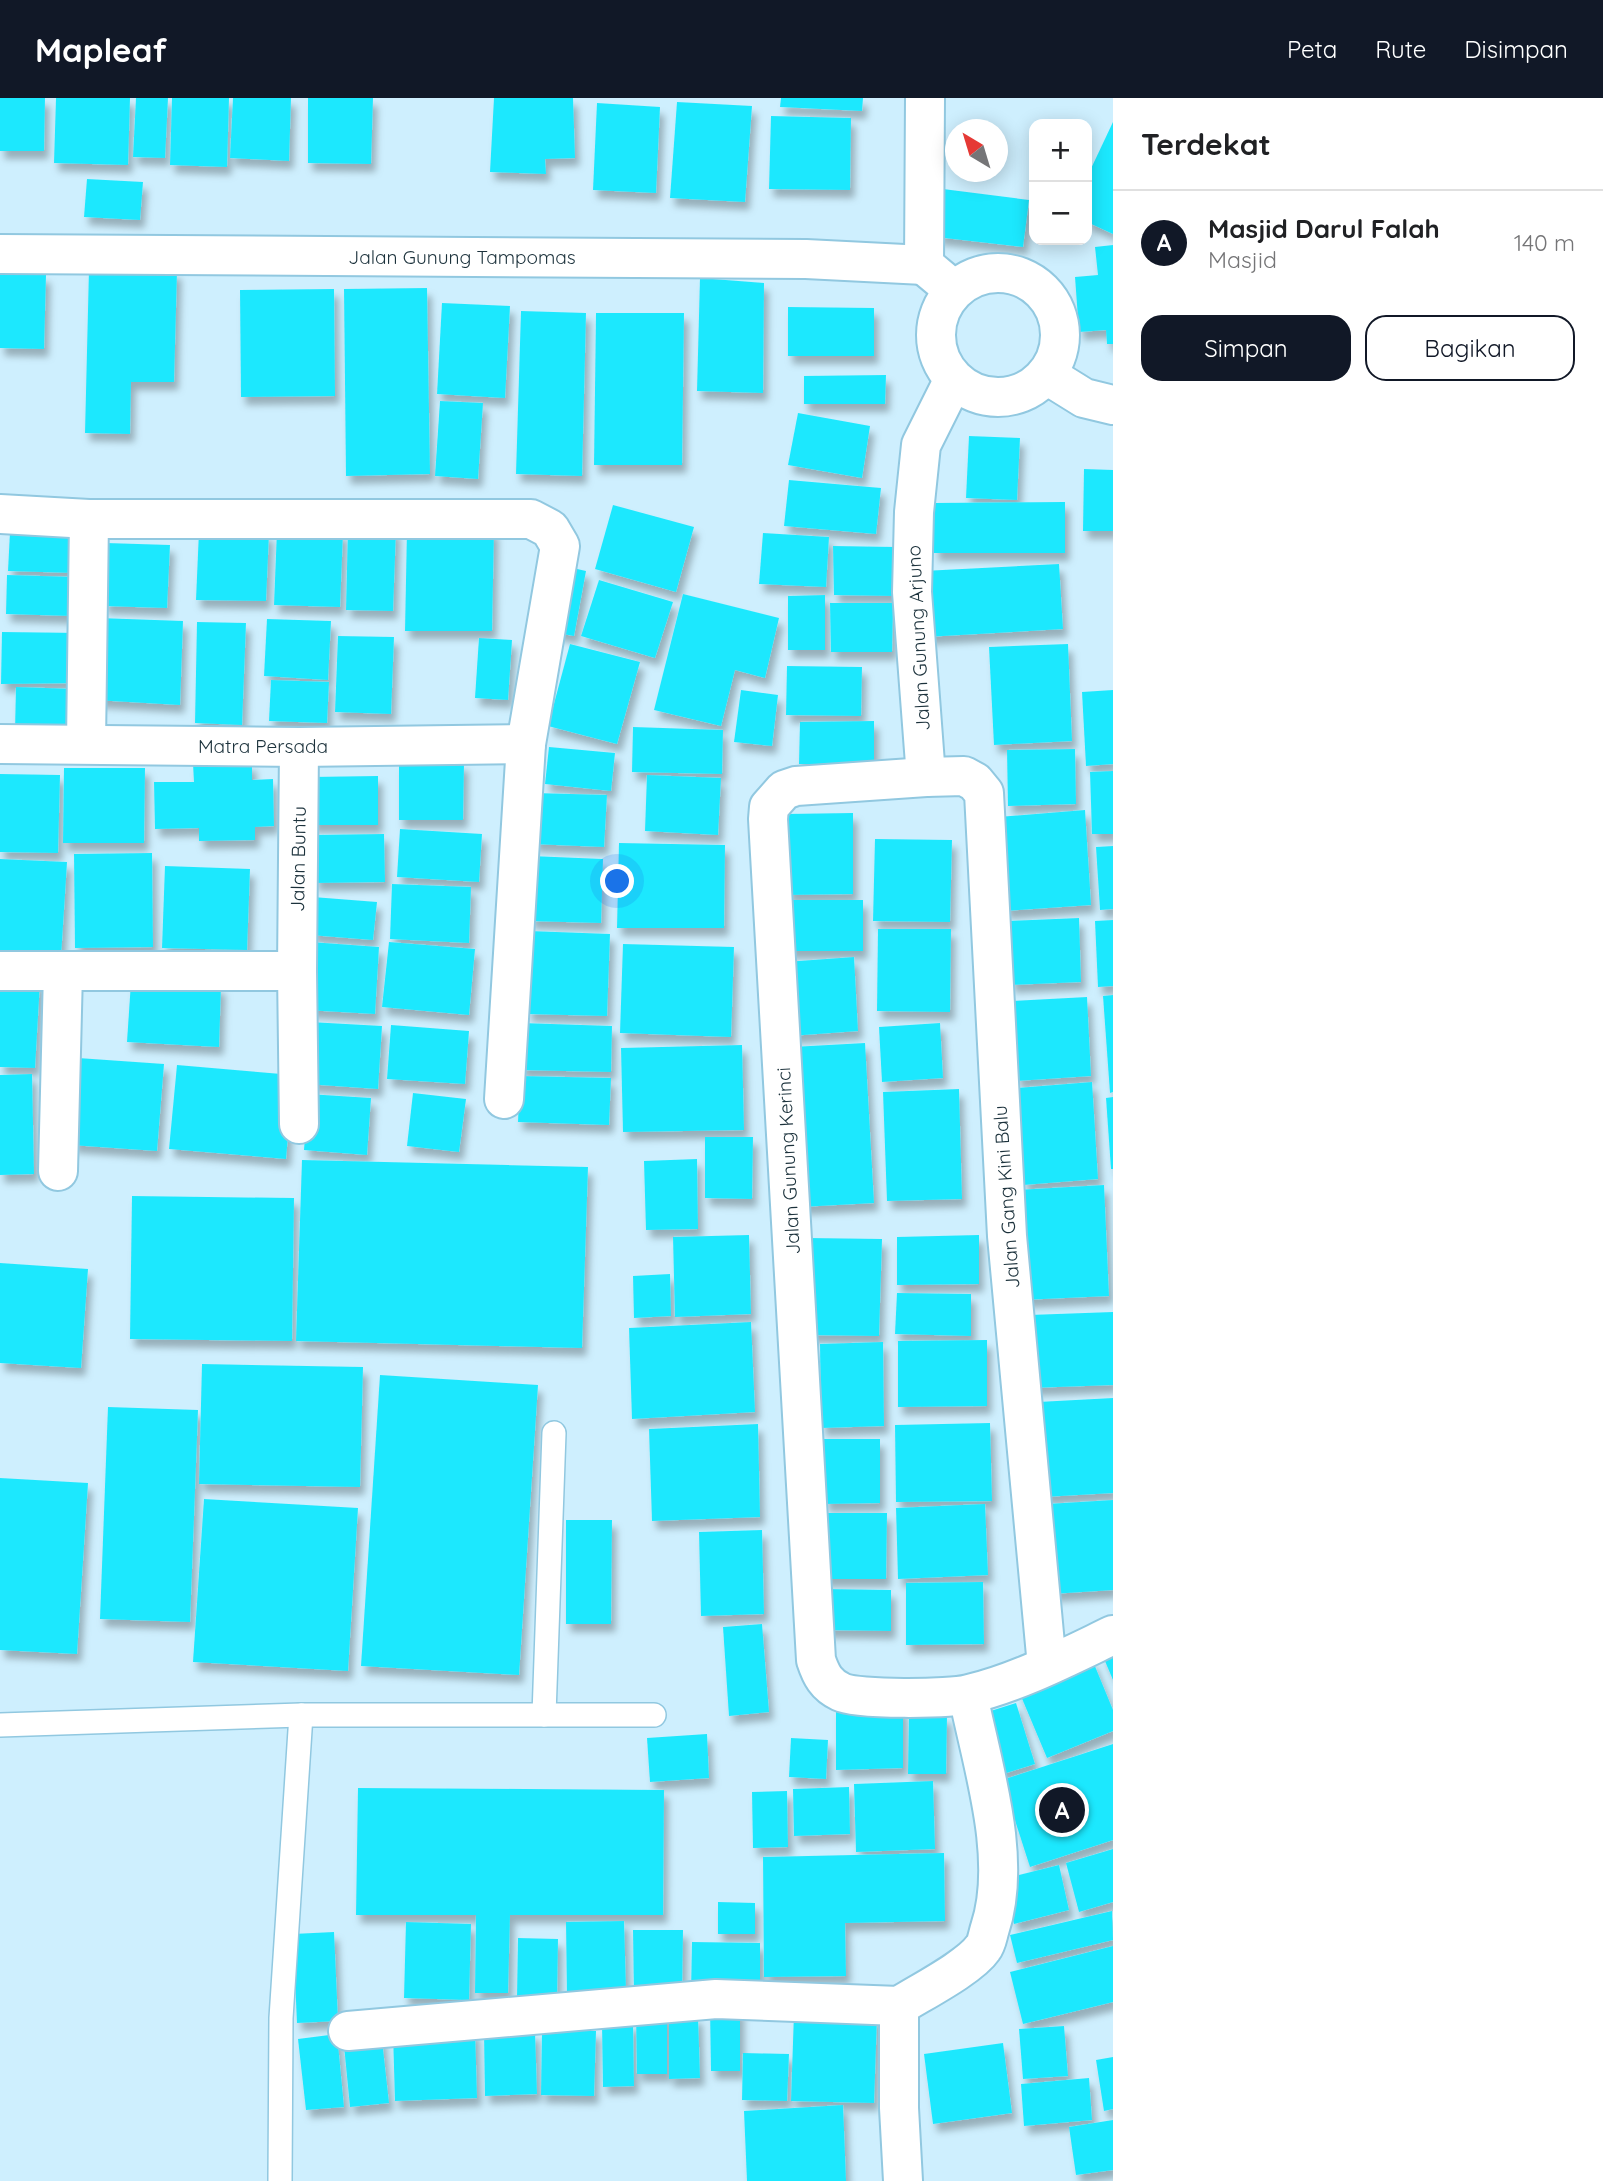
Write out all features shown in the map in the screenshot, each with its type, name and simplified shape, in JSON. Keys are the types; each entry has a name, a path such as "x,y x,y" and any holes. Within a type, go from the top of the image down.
{"street":[{"path":"925,98 924,265 955,290"},
{"name":"Jalan Gunung Tampomas","path":"0,254 806,259 924,265"},
{"path":"1005,273 1031,281 1050,299 1060,324 1059,352 1047,375 1019,395 984,397 953,381 937,352 938,318 955,290 978,276 1005,273"},
{"path":"1047,375 1084,398 1113,405"},
{"name":"Jalan Gunung Arjuno","path":"926,777 912,592 914,513 921,445 953,381"},
{"path":"0,514 89,519 531,519 550,529 560,546 526,744 504,1099"},
{"path":"86,744 89,519"},
{"name":"Matra Persada","path":"0,744 299,747 526,744"},
{"name":"Jalan Buntu","path":"299,747 299,1124"},
{"name":"Jalan Gang Kini Balu","path":"926,777 970,778 984,793 1007,1236 1047,1666"},
{"name":"Jalan Gunung Kerinci","path":"926,777 796,786 784,790 769,807 816,1660 822,1679 842,1693 887,1698 968,1695"},
{"path":"0,971 298,971"},
{"path":"58,1171 63,972"},
{"path":"348,2031 716,1999 899,2006 955,1972 984,1948 996,1911 999,1886 996,1833 968,1695 1047,1666 1113,1635"},
{"path":"899,2006 899,2108 903,2181"}],"lane":[{"path":"544,1715 554,1433"},
{"path":"0,1725 301,1715 654,1715"},
{"path":"280,2181 281,2018 301,1715"}],"building":[{"path":"0,98 45,98 44,151 0,151"},
{"path":"56,98 130,98 128,165 54,163"},
{"path":"136,98 168,98 165,158 133,157"},
{"path":"172,98 229,98 227,167 170,165"},
{"path":"233,98 291,98 289,161 230,158"},
{"path":"308,98 373,98 371,164 308,163"},
{"path":"494,98 573,98 575,158 545,159 546,174 490,172"},
{"path":"781,98 863,98 862,111 780,107"},
{"path":"677,102 752,106 745,202 670,198"},
{"path":"597,103 660,107 656,193 593,190"},
{"path":"771,116 851,118 850,190 769,189"},
{"path":"1113,122 1113,234 1092,224 1092,166"},
{"path":"87,179 143,182 140,220 84,217"},
{"path":"943,189 1029,200 1023,247 936,237"},
{"path":"1113,245 1113,344 1107,344 1106,330 1079,332 1075,277 1098,275 1095,247"},
{"path":"89,269 177,271 174,382 131,382 130,434 85,433"},
{"path":"0,274 46,275 44,349 0,348"},
{"path":"700,278 764,283 763,393 697,391"},
{"path":"427,288 430,474 346,476 344,289"},
{"path":"334,289 335,396 241,397 240,290"},
{"path":"442,303 510,306 505,398 437,394"},
{"path":"788,307 874,308 874,356 788,356"},
{"path":"521,311 586,313 582,476 516,474"},
{"path":"596,313 684,313 682,465 594,465"},
{"path":"886,375 885,404 804,404 804,376"},
{"path":"440,401 483,403 478,479 435,476"},
{"path":"798,413 870,426 862,478 788,465"},
{"path":"969,436 1020,438 1017,500 966,498"},
{"path":"1084,469 1113,470 1113,531 1083,531"},
{"path":"789,480 881,488 876,534 784,526"},
{"path":"1065,502 1065,553 934,553 934,503"},
{"path":"613,505 694,527 676,592 595,569"},
{"path":"348,528 396,529 393,611 346,610"},
{"path":"407,529 494,529 492,631 405,631"},
{"path":"277,530 343,532 340,607 274,605"},
{"path":"199,531 269,533 266,601 196,600"},
{"path":"10,532 77,535 76,573 8,571"},
{"path":"763,533 829,537 826,587 759,584"},
{"path":"106,543 170,545 167,608 103,606"},
{"path":"833,546 896,547 895,596 834,595"},
{"path":"1059,564 1063,629 925,637 923,571"},
{"path":"564,566 586,571 574,636 552,632"},
{"path":"7,575 75,577 73,616 6,614"},
{"path":"599,580 673,602 655,658 581,636"},
{"path":"683,594 779,618 765,678 735,670 721,726 654,710"},
{"path":"825,595 825,650 788,650 788,596"},
{"path":"830,603 893,603 892,652 831,652"},
{"path":"99,618 183,621 180,705 95,700"},
{"path":"267,619 331,621 328,680 264,676"},
{"path":"197,622 246,623 242,725 195,723"},
{"path":"2,632 82,633 82,683 1,684"},
{"path":"338,636 394,637 391,714 335,712"},
{"path":"479,638 512,640 508,700 475,698"},
{"path":"570,644 640,662 617,744 548,726"},
{"path":"1068,644 1072,741 994,745 989,647"},
{"path":"787,666 862,667 861,716 786,715"},
{"path":"271,680 329,682 327,723 269,721"},
{"path":"16,687 74,689 73,732 15,731"},
{"path":"741,690 778,695 772,746 734,742"},
{"path":"1113,690 1113,764 1086,766 1082,692"},
{"path":"874,721 874,764 799,764 800,722"},
{"path":"633,727 723,730 722,774 632,772"},
{"path":"549,747 615,753 611,791 545,784"},
{"path":"1075,749 1076,804 1008,806 1007,750"},
{"path":"252,763 252,780 273,779 274,826 255,827 255,840 199,841 199,828 155,829 154,782 194,782 193,764"},
{"path":"464,763 463,820 399,820 399,764"},
{"path":"64,768 145,768 144,843 63,843"},
{"path":"1113,771 1113,834 1092,834 1090,772"},
{"path":"0,774 60,775 58,853 0,852"},
{"path":"647,775 721,778 718,835 645,831"},
{"path":"378,776 378,825 310,825 310,777"},
{"path":"534,793 607,795 604,847 532,844"},
{"path":"1085,810 1091,905 1004,911 998,817"},
{"path":"853,813 853,894 786,895 786,814"},
{"path":"400,829 482,834 479,882 397,877"},
{"path":"384,834 385,882 314,883 313,835"},
{"path":"875,839 952,840 950,922 873,921"},
{"path":"619,843 725,845 724,928 617,928"},
{"path":"1113,846 1113,909 1100,910 1096,847"},
{"path":"152,853 153,947 75,948 74,854"},
{"path":"531,856 603,859 601,923 529,921"},
{"path":"0,859 67,862 61,957 0,953"},
{"path":"165,866 250,869 247,950 162,948"},
{"path":"392,884 471,887 469,943 390,939"},
{"path":"313,897 377,902 373,940 310,935"},
{"path":"787,900 863,900 863,951 787,951"},
{"path":"1079,918 1081,982 1010,985 1008,921"},
{"path":"1113,920 1113,986 1098,987 1095,921"},
{"path":"878,929 951,929 950,1012 877,1011"},
{"path":"529,931 610,934 607,1016 527,1014"},
{"path":"310,942 379,947 375,1014 306,1010"},
{"path":"389,942 475,949 469,1015 382,1007"},
{"path":"623,944 734,947 731,1037 620,1033"},
{"path":"854,957 858,1031 790,1036 785,962"},
{"path":"0,979 40,981 35,1068 0,1067"},
{"path":"131,982 221,986 219,1047 127,1042"},
{"path":"1113,995 1113,1092 1110,1093 1103,996"},
{"path":"1087,997 1091,1076 1016,1081 1012,1001"},
{"path":"310,1022 382,1026 378,1089 306,1084"},
{"path":"521,1023 612,1026 611,1072 519,1070"},
{"path":"940,1023 943,1078 882,1082 879,1027"},
{"path":"391,1025 469,1031 465,1084 387,1079"},
{"path":"865,1043 874,1203 800,1207 792,1047"},
{"path":"742,1045 744,1130 623,1132 621,1048"},
{"path":"78,1058 164,1064 157,1151 71,1145"},
{"path":"177,1065 293,1075 286,1159 169,1149"},
{"path":"32,1074 34,1174 0,1175 0,1075"},
{"path":"520,1076 611,1078 609,1125 518,1122"},
{"path":"1092,1082 1098,1179 1023,1185 1017,1088"},
{"path":"959,1089 962,1199 887,1201 883,1092"},
{"path":"413,1093 466,1099 459,1152 407,1146"},
{"path":"308,1094 371,1098 367,1155 304,1150"},
{"path":"1113,1097 1113,1169 1111,1169 1106,1098"},
{"path":"705,1137 753,1137 752,1199 705,1198"},
{"path":"697,1159 698,1229 646,1230 644,1161"},
{"path":"302,1160 588,1167 582,1348 296,1341"},
{"path":"1104,1185 1109,1296 1021,1300 1017,1190"},
{"path":"132,1196 294,1198 292,1341 130,1339"},
{"path":"749,1235 751,1314 675,1317 673,1237"},
{"path":"979,1235 979,1284 897,1285 897,1237"},
{"path":"808,1238 882,1239 879,1336 806,1335"},
{"path":"0,1263 88,1269 81,1368 0,1363"},
{"path":"670,1274 671,1316 634,1318 633,1276"},
{"path":"897,1293 971,1294 971,1336 895,1334"},
{"path":"1113,1312 1113,1385 1029,1388 1029,1315"},
{"path":"751,1322 755,1412 632,1419 629,1328"},
{"path":"987,1340 987,1406 898,1407 898,1341"},
{"path":"883,1342 884,1426 821,1428 820,1344"},
{"path":"202,1364 363,1367 360,1487 199,1484"},
{"path":"380,1375 538,1385 519,1675 361,1666"},
{"path":"1113,1398 1113,1493 1043,1497 1038,1402"},
{"path":"108,1407 198,1410 190,1622 100,1619"},
{"path":"990,1423 992,1501 896,1502 895,1425"},
{"path":"758,1424 760,1517 652,1521 649,1429"},
{"path":"824,1439 880,1439 880,1503 824,1504"},
{"path":"0,1478 88,1483 77,1654 0,1650"},
{"path":"204,1499 358,1508 348,1671 193,1662"},
{"path":"1113,1500 1113,1590 1051,1594 1047,1504"},
{"path":"985,1504 988,1575 898,1579 896,1508"},
{"path":"822,1513 887,1513 886,1579 822,1579"},
{"path":"566,1520 612,1520 611,1624 566,1624"},
{"path":"762,1530 764,1614 701,1616 699,1532"},
{"path":"983,1582 984,1644 906,1645 906,1583"},
{"path":"823,1589 891,1590 891,1631 822,1630"},
{"path":"762,1624 769,1712 729,1716 723,1627"},
{"path":"1113,1650 1113,1680 1102,1654"},
{"path":"1092,1659 1113,1710 1113,1731 1047,1758 1018,1689"},
{"path":"1016,1703 1035,1764 1000,1775 981,1714"},
{"path":"836,1707 903,1707 903,1768 836,1770"},
{"path":"909,1715 947,1716 946,1774 908,1774"},
{"path":"707,1734 709,1778 650,1782 647,1738"},
{"path":"791,1738 828,1740 826,1779 789,1777"},
{"path":"1113,1744 1113,1840 1030,1867 1002,1780"},
{"path":"933,1781 935,1849 856,1852 854,1784"},
{"path":"849,1787 850,1834 794,1836 793,1789"},
{"path":"358,1788 664,1790 663,1915 510,1915 508,1993 475,1993 476,1915 356,1915"},
{"path":"787,1791 788,1847 753,1848 752,1792"},
{"path":"1113,1849 1113,1902 1079,1912 1066,1863"},
{"path":"944,1853 945,1921 845,1923 846,1976 764,1977 763,1857"},
{"path":"1059,1865 1069,1910 1014,1924 1003,1879"},
{"path":"718,1902 755,1903 755,1934 718,1934"},
{"path":"1112,1911 1113,1940 1017,1963 1010,1935"},
{"path":"624,1921 626,1990 585,1991 567,1997 566,1922"},
{"path":"406,1922 471,1924 469,2000 404,1998"},
{"path":"633,1930 683,1930 682,1997 634,1996"},
{"path":"334,1932 338,2021 297,2023 293,1934"},
{"path":"518,1938 558,1939 557,1998 517,1998"},
{"path":"692,1942 760,1943 760,1993 691,1993"},
{"path":"1113,1946 1113,2002 1023,2024 1010,1972"},
{"path":"710,2008 740,2008 740,2071 711,2071"},
{"path":"667,2011 667,2074 637,2074 636,2012"},
{"path":"794,2013 877,2016 874,2103 791,2101"},
{"path":"669,2016 698,2016 700,2078 669,2079"},
{"path":"633,2023 634,2086 603,2087 602,2024"},
{"path":"1064,2026 1068,2076 1023,2079 1019,2029"},
{"path":"475,2030 477,2098 395,2101 393,2033"},
{"path":"381,2031 389,2103 350,2107 343,2035"},
{"path":"542,2031 596,2031 594,2096 541,2095"},
{"path":"535,2032 537,2094 485,2096 484,2033"},
{"path":"337,2034 344,2107 306,2110 298,2039"},
{"path":"1003,2043 1012,2113 933,2124 924,2054"},
{"path":"743,2053 789,2054 787,2101 742,2100"},
{"path":"1113,2057 1113,2109 1104,2111 1096,2060"},
{"path":"1089,2078 1092,2120 1024,2126 1021,2084"},
{"path":"843,2105 846,2181 747,2181 744,2111"},
{"path":"1113,2120 1113,2170 1076,2175 1069,2127"}],"place":[{"name":"Masjid Darul Falah","path":"1062,1810"}]}
